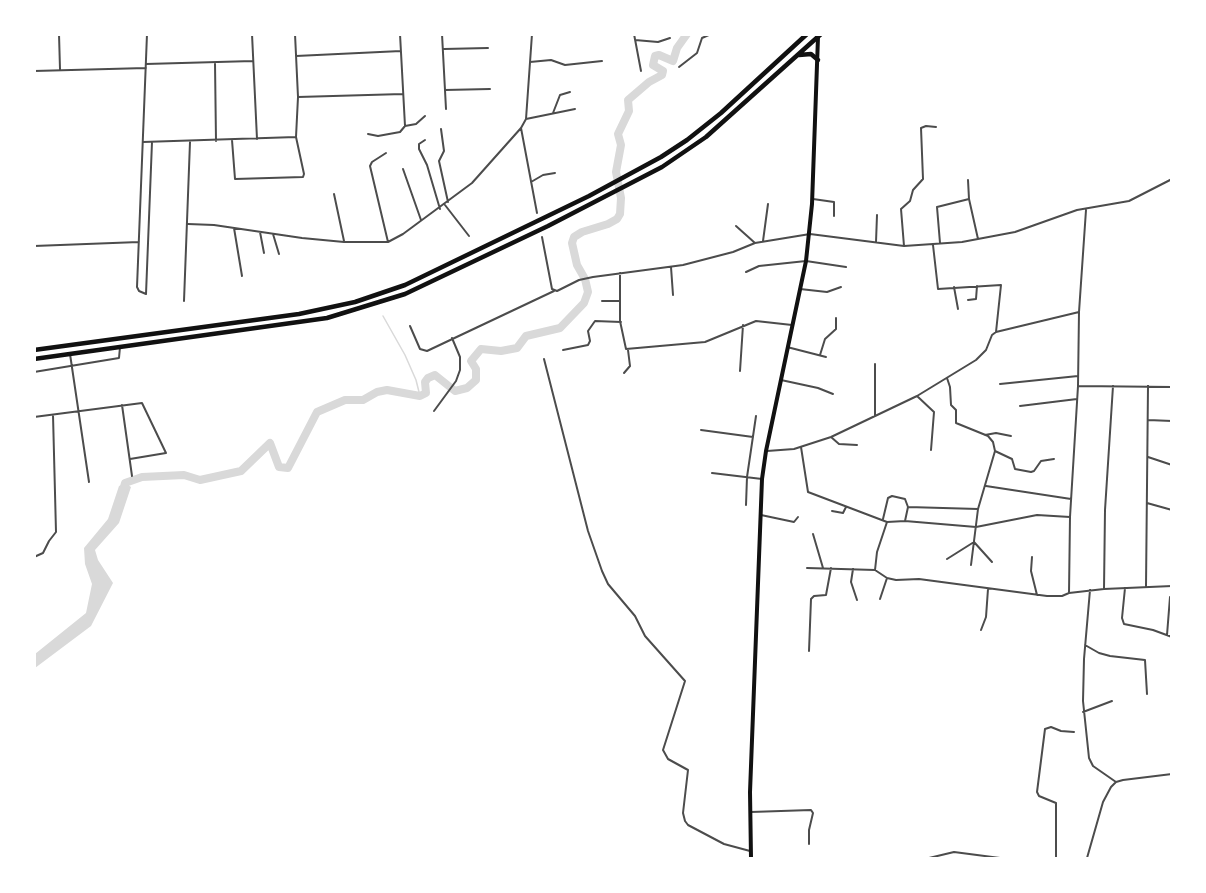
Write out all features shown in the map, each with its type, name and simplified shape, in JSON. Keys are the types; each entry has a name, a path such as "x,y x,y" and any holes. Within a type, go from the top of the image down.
{"highway":[{"path":"34,350 299,314 355,302 405,285 611,185 661,158 695,134 807,34"},
{"path":"34,358 327,318 377,304 432,283 615,193 662,167 706,136 819,35"},
{"path":"797,55 811,54 818,60"}],"main road":[{"path":"751,858 750,812 762,479 765,451 810,234 819,35"}],"street":[{"path":"59,34 60,69"},
{"path":"147,34 138,290 146,294 152,142"},
{"path":"252,34 257,139"},
{"path":"232,140 235,179 300,178 304,174 296,137 298,97 295,34"},
{"path":"400,34 405,126"},
{"path":"442,34 446,109"},
{"path":"188,224 344,242 388,242 403,234 440,209 472,183 521,128 526,119 532,34"},
{"path":"634,34 641,71"},
{"path":"679,68 697,53 702,38 711,34"},
{"path":"635,40 658,42 670,38"},
{"path":"444,49 488,48"},
{"path":"296,56 401,51"},
{"path":"530,62 551,60 565,65 602,61"},
{"path":"34,71 253,61"},
{"path":"215,63 216,141"},
{"path":"445,90 490,89"},
{"path":"553,113 560,95 570,92"},
{"path":"298,97 403,94"},
{"path":"526,119 575,109"},
{"path":"368,134 378,136 399,132 405,126 419,123 425,117"},
{"path":"904,246 901,209 910,201 913,190 923,179 921,128 936,127"},
{"path":"521,128 537,213"},
{"path":"441,129 444,151 439,161 448,202"},
{"path":"143,142 296,137"},
{"path":"425,140 419,144 419,149 427,165 440,209"},
{"path":"184,301 190,142"},
{"path":"386,153 372,162 370,166 388,242"},
{"path":"403,169 422,221"},
{"path":"531,182 543,175 555,173"},
{"path":"410,326 421,351 427,351 579,280 671,267 733,252 763,241 810,234 904,246 978,239 1014,232 1086,208 1129,201 1172,179"},
{"path":"968,180 969,199 978,239"},
{"path":"334,194 344,242"},
{"path":"813,199 834,202 834,216"},
{"path":"940,244 937,207 969,199"},
{"path":"763,241 768,204"},
{"path":"445,205 469,236"},
{"path":"1069,593 1079,312 1086,208"},
{"path":"876,242 877,214"},
{"path":"736,226 755,243"},
{"path":"234,228 242,276"},
{"path":"260,232 264,253"},
{"path":"273,234 279,254"},
{"path":"542,237 554,291"},
{"path":"34,246 139,242"},
{"path":"933,245 937,288 940,290 954,287 1001,285 996,332"},
{"path":"746,272 759,266 806,261 846,267"},
{"path":"671,267 673,295"},
{"path":"620,273 621,322 630,366 624,373"},
{"path":"968,300 976,299 978,286"},
{"path":"800,289 827,292 841,287"},
{"path":"954,287 958,309"},
{"path":"602,301 620,301"},
{"path":"765,451 782,451 801,447 831,436 917,396 976,360 986,350 996,332 1079,312"},
{"path":"820,355 825,339 836,329 837,318"},
{"path":"563,350 588,345 590,341 588,331 595,321 621,322"},
{"path":"628,350 697,344 712,340 743,325 760,321 792,325"},
{"path":"740,371 743,325"},
{"path":"434,411 456,381 460,362 452,338"},
{"path":"34,372 119,358 120,347"},
{"path":"787,347 826,357"},
{"path":"70,354 89,482"},
{"path":"544,360 588,531 602,571 608,584 635,616 645,636 685,681 663,750 668,759 688,770 683,813 685,821 688,825 724,844 750,851"},
{"path":"875,364 875,416"},
{"path":"1000,384 1078,376"},
{"path":"947,378 950,387 950,403 956,410 956,423 986,435 993,442 995,451 978,509 971,565"},
{"path":"780,380 818,388 833,394"},
{"path":"1078,386 1172,387"},
{"path":"1104,589 1105,510 1113,386"},
{"path":"1146,586 1149,386"},
{"path":"917,396 931,408 934,414 931,450"},
{"path":"1020,406 1077,399"},
{"path":"34,417 142,403 166,452 130,459"},
{"path":"122,405 132,476"},
{"path":"34,557 44,553 49,541 56,535 53,415"},
{"path":"746,504 747,477 756,416"},
{"path":"1148,420 1172,421"},
{"path":"701,430 753,437"},
{"path":"986,435 996,433 1011,436"},
{"path":"831,436 839,444 857,445"},
{"path":"801,447 808,492 887,522 905,521 976,528 1037,515 1070,518"},
{"path":"995,451 1012,459 1015,469 1032,472 1041,461 1054,459"},
{"path":"1148,457 1172,465"},
{"path":"712,473 762,479"},
{"path":"986,486 1071,499"},
{"path":"882,520 889,497 905,499 908,507 905,521"},
{"path":"1147,503 1172,510"},
{"path":"832,512 843,513 846,507"},
{"path":"908,507 978,509"},
{"path":"761,515 794,522 798,517"},
{"path":"875,570 877,552 887,522"},
{"path":"813,534 823,568"},
{"path":"947,560 974,542"},
{"path":"974,542 992,562"},
{"path":"1032,557 1031,571 1038,595"},
{"path":"807,568 875,570 887,578 898,580 919,579 1055,597 1090,590 1172,586"},
{"path":"809,651 811,599 814,596 826,595 831,568"},
{"path":"853,569 851,582 857,600"},
{"path":"880,598 887,578"},
{"path":"1125,588 1122,618 1124,624 1172,637"},
{"path":"981,630 986,617 988,589"},
{"path":"1090,590 1085,645 1083,712 1090,762 1116,782 1172,774"},
{"path":"1167,635 1170,597"},
{"path":"1085,645 1110,656 1145,660 1147,694"},
{"path":"1083,712 1112,701"},
{"path":"1056,858 1056,803 1039,796 1037,792 1043,739 1045,729 1048,727 1074,732"},
{"path":"1087,858 1103,802 1116,782"},
{"path":"750,812 811,810 813,813 809,844"},
{"path":"929,858 954,852 1000,858"}],"shaded area":[{"path":"125,483 131,487 119,523 95,550 98,560 113,583 91,626 35,668 35,654 86,613 92,584 85,564 84,548 108,519 119,486"}],"waterway":[{"path":"122,494 125,483 142,477 184,475 200,480 241,471 270,443 279,467 288,468 317,412 345,400 363,400 377,392 387,390 420,396 426,393 425,382 435,375 455,391 467,388 476,380 476,369 471,361 481,349 501,351 517,348 526,336 560,328 584,303 588,292 585,279 577,265 572,243 574,237 582,232 608,224 617,219 620,214 621,198 616,172 621,145 618,134 629,111 628,100 649,82 662,75 663,71 653,65 655,56 659,55 673,61 677,48 687,34"},
{"path":"383,316 405,355 420,396"}]}
